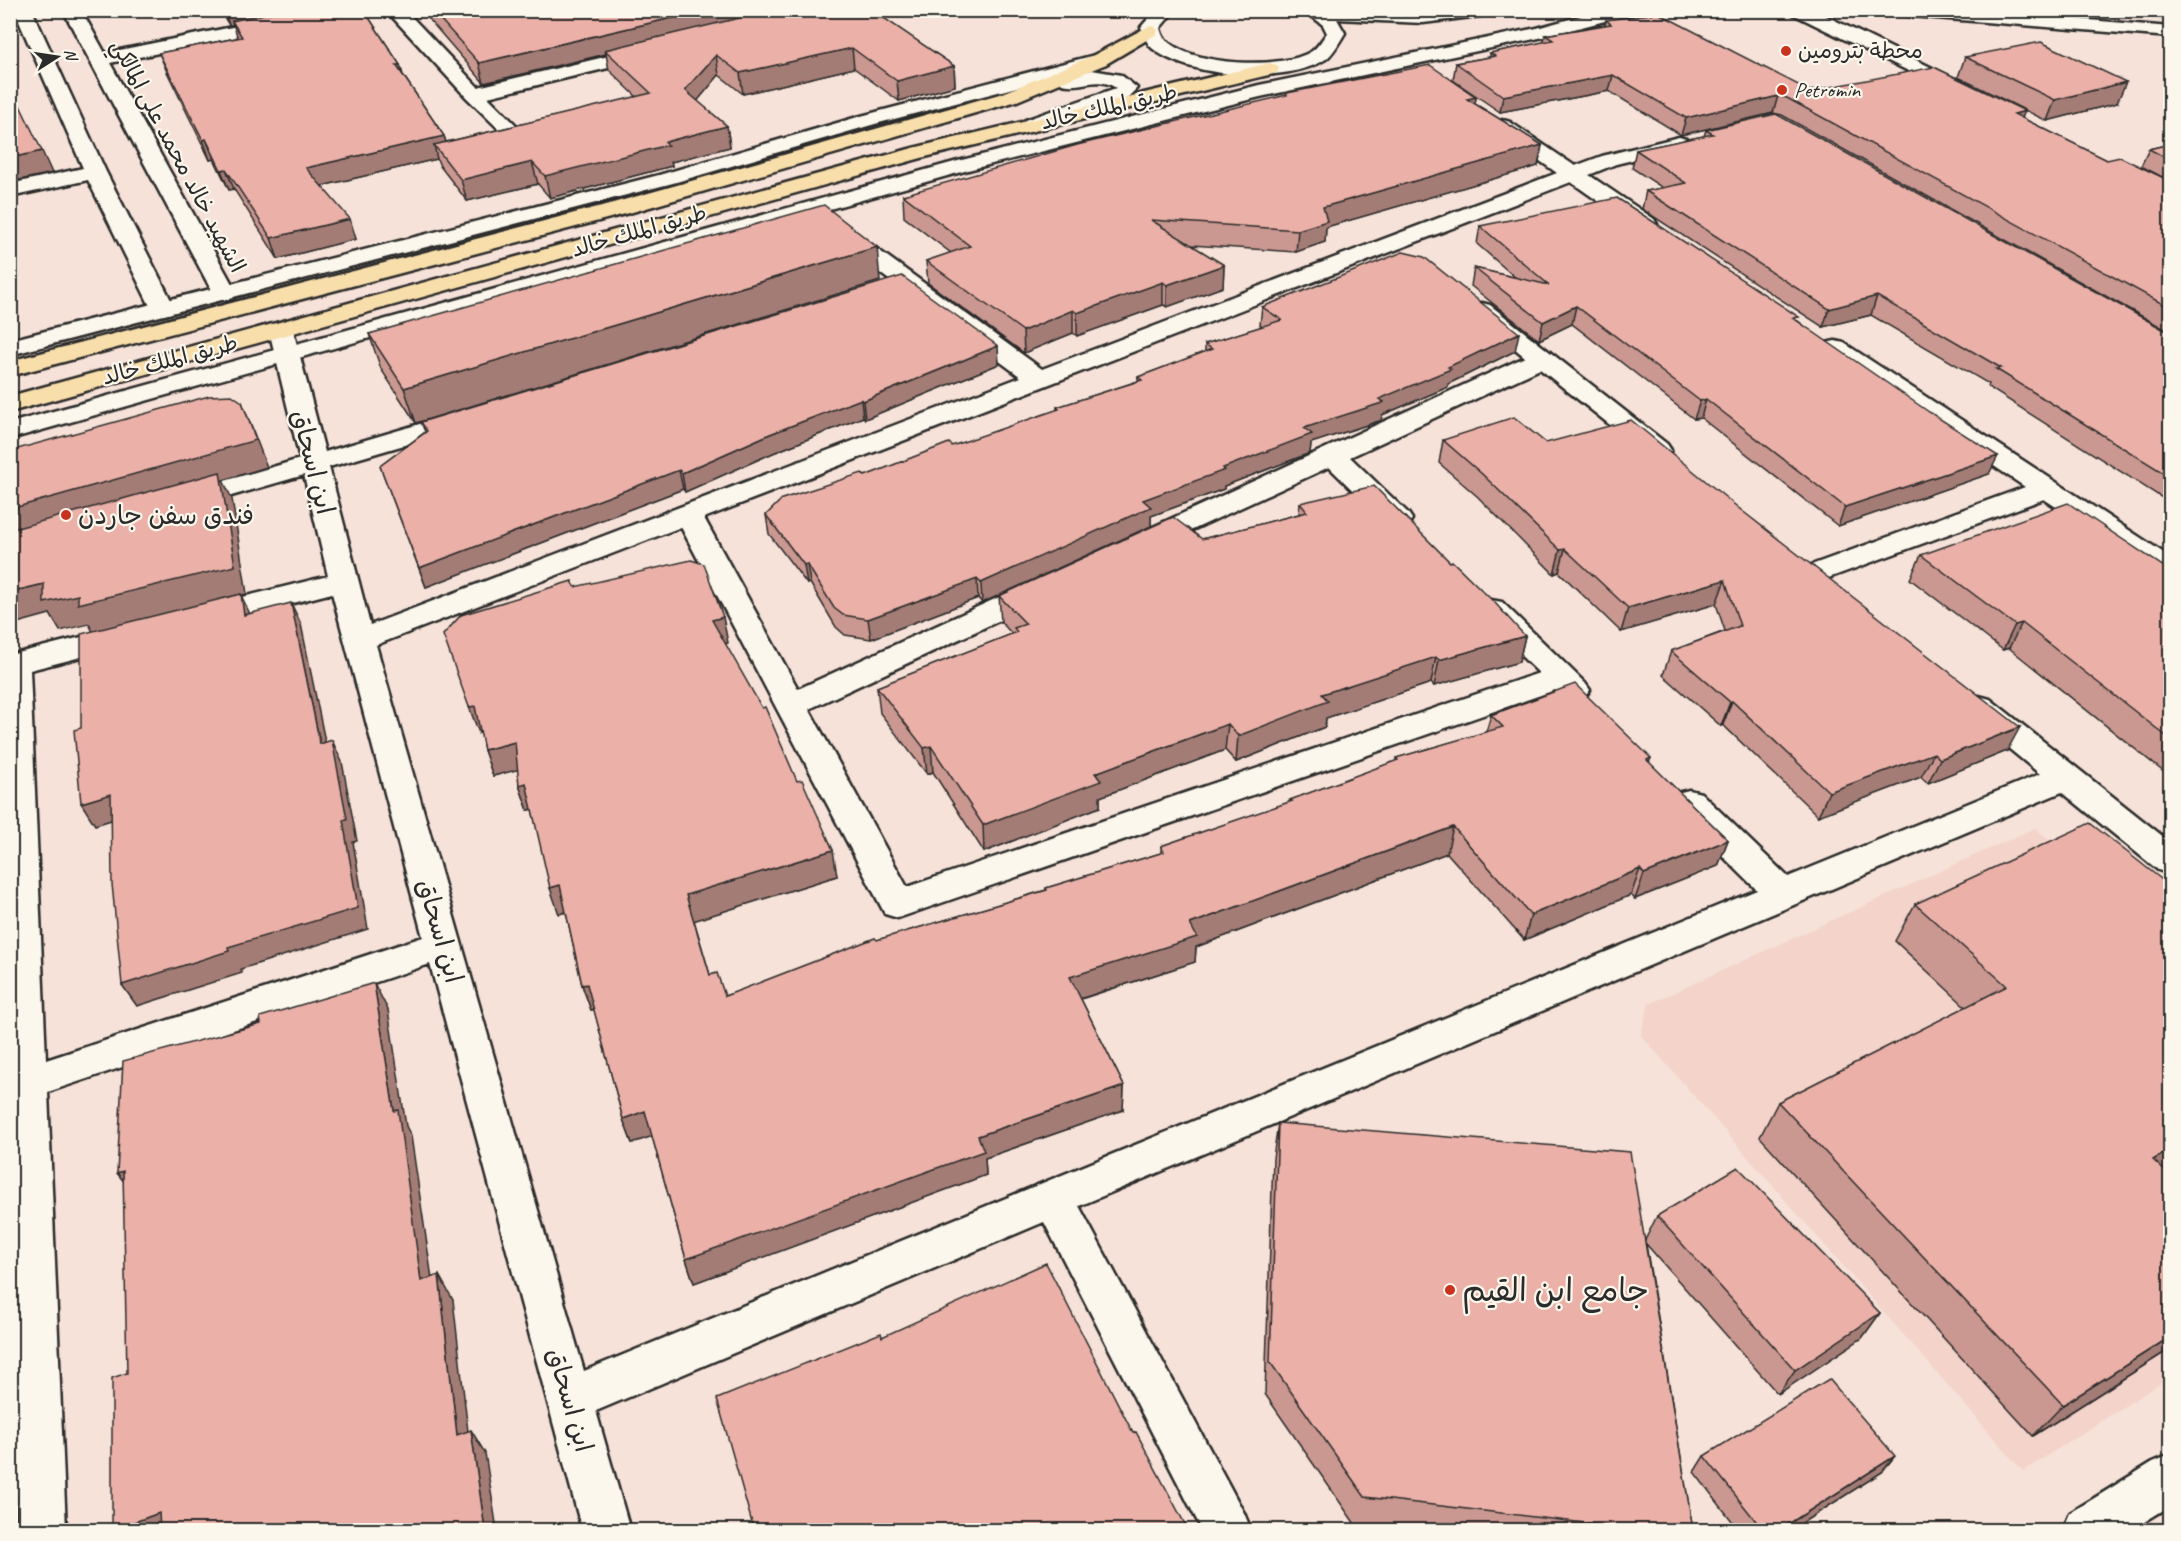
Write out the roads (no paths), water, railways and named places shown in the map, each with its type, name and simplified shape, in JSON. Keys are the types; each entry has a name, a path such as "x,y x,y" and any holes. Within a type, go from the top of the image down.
{"main road":[{"name":"طريق الملك خالد","path":"10,369 610,211 1010,97 1099,60 1149,31"},
{"name":"طريق الملك خالد","path":"10,404 284,343 920,152 1270,69"}],"street":[{"path":"23,10 95,172 163,308"},
{"name":"الشهيد خالد محمد على المالكي","path":"72,10 225,293"},
{"path":"99,60 344,10"},
{"path":"395,10 515,134"},
{"path":"1166,10 1151,23 1149,31 1154,42 1167,52 1187,61 1241,69 1270,69 1610,10"},
{"path":"1313,11 1369,18 1407,19 1448,18 1488,10"},
{"path":"10,431 284,343 807,209 965,165 1259,92 1539,33 1626,10"},
{"path":"1799,10 1980,98"},
{"path":"1898,10 2170,32"},
{"path":"1298,64 1319,56 1333,45 1336,33 1330,22 1313,11"},
{"path":"2147,11 2167,12"},
{"path":"474,94 669,48"},
{"path":"10,348 666,179 868,120 1099,60"},
{"path":"1408,60 1437,80"},
{"path":"1010,97 1088,77 1106,76 1120,81 1127,88 1120,94 1030,125"},
{"path":"1485,114 1660,233"},
{"path":"359,640 1571,174 1609,160 1697,139"},
{"path":"10,191 95,172"},
{"path":"807,209 896,286 1040,379"},
{"path":"1397,241 1424,263"},
{"path":"1461,292 1683,470"},
{"path":"1819,338 2047,488 2164,558"},
{"name":"ابن اسحاق","path":"284,343 359,640 606,1530"},
{"path":"1116,555 1543,358"},
{"path":"157,510 486,412"},
{"path":"1332,455 1417,537"},
{"path":"1841,597 1803,567 2047,488"},
{"path":"688,514 898,904 1561,677"},
{"path":"792,704 1062,580"},
{"path":"42,1530 24,1421 28,1082 15,868 12,664 343,581"},
{"path":"1468,587 1595,711"},
{"path":"1962,694 2170,861"},
{"path":"570,1399 2065,777"},
{"path":"1672,786 1783,894"},
{"path":"28,1082 444,945"},
{"path":"1053,1198 1227,1530"},
{"path":"2087,1530 2170,1479"}],"place":[{"name":"محطة بترومين","path":"1786,51"},
{"name":"Petromin","path":"1782,90"},
{"name":"فندق سفن جاردن","path":"66,515"},
{"name":"جامع ابن القيم","path":"1450,1290"}]}
